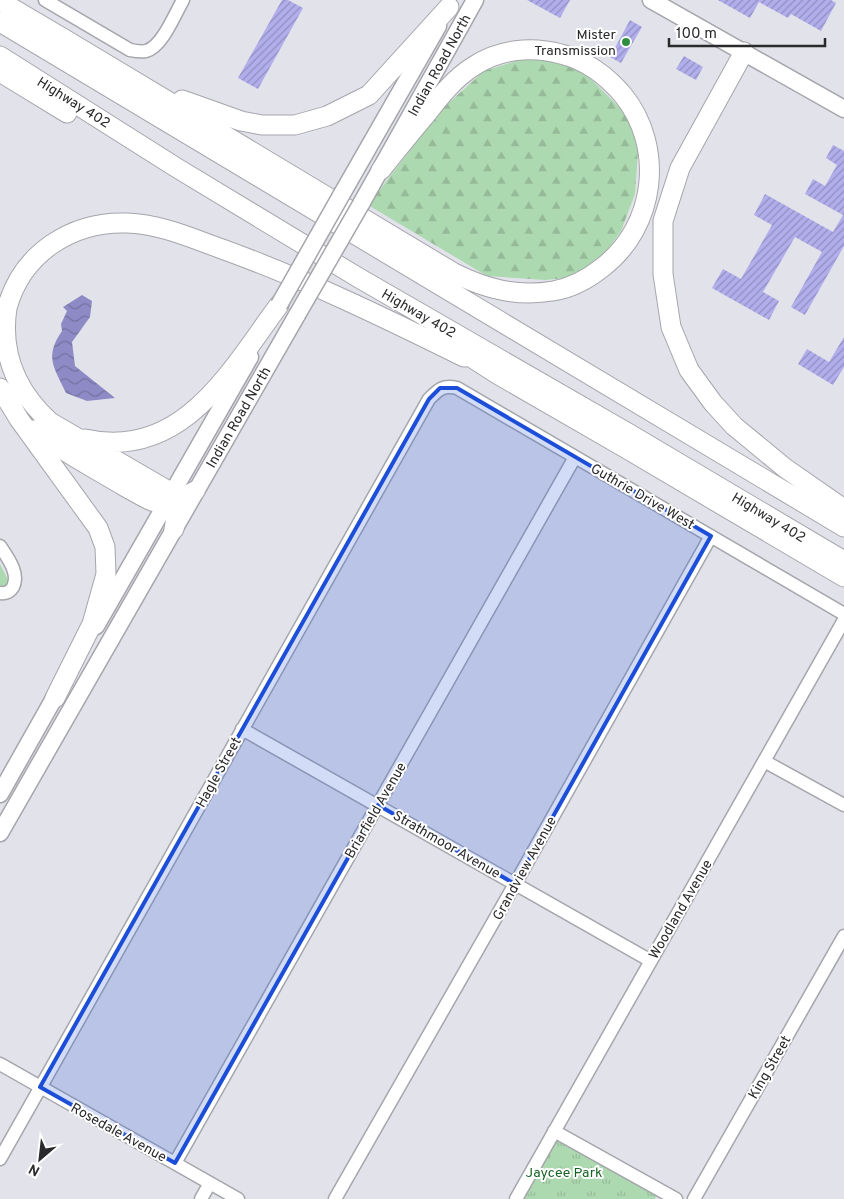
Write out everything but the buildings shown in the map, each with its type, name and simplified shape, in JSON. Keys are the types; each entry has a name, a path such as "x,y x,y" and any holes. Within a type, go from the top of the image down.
{"highway":[{"path":"0,1 454,273 481,286 496,290 527,293 554,291 569,287 595,274 618,254 635,232 647,199 650,182 648,148 643,131 637,116 617,88 602,74 567,55 535,50 503,53 475,65 462,74 448,88 381,170"},
{"path":"60,37 155,87 206,110 241,122 262,125 295,125 327,116 369,95 451,3"},
{"path":"0,22 844,527"},
{"path":"0,47 364,268 633,423 844,549"},
{"path":"744,52 680,168 663,221 663,274 671,327 689,370 713,403 734,426 785,468 844,509"},
{"name":"Highway 402","path":"0,56 177,168 359,278 628,433 844,562"},
{"path":"0,72 262,233 450,344 497,374 844,578"},
{"path":"174,529 177,508 171,499 59,428 32,406 18,387 11,370 6,353 5,317 15,288 21,275 38,255 66,234 101,224 129,223 160,228 251,260 362,308 497,374"},
{"path":"59,428 87,439 114,442 129,441 149,436 176,425 205,402 222,383 280,305"},
{"path":"0,388 19,419 98,528 105,547 106,574 92,624 54,698"},
{"path":"19,419 71,455 134,492 157,502 195,491"}],"main road":[{"name":"Indian Road North","path":"0,833 381,170 475,0"},
{"path":"650,0 844,109"},
{"name":"Indian Road North","path":"0,794 171,499 451,3"}],"street":[{"path":"45,0 130,50 145,52 155,47 183,0"},
{"name":"Guthrie Drive West","path":"440,388 450,386 457,388 844,614"},
{"name":"Hagle Street","path":"0,1159 429,399 440,388"},
{"name":"Briarfield Avenue","path":"175,1163 575,457"},
{"name":"Grandview Avenue","path":"336,1199 516,884 711,536"},
{"path":"0,546 15,572 16,580 10,591 0,593"},
{"name":"Woodland Avenue","path":"516,1199 844,620"},
{"name":"Strathmoor Avenue","path":"242,729 651,961"},
{"path":"764,761 844,805"},
{"name":"King Street","path":"694,1199 844,936"},
{"name":"Rosedale Avenue","path":"0,1064 238,1199"},
{"path":"554,1131 676,1199"},
{"path":"200,1199 210,1183"}],"highlighted area":[{"path":"440,388 457,388 711,536 515,884 378,805 175,1163 40,1087 429,399"}],"green space":[{"path":"529,57 580,68 631,119 638,151 635,194 621,231 597,265 565,278 545,280 487,276 368,205 442,109 484,71"},
{"path":"0,564 9,582 6,587 0,587"},
{"name":"Jaycee Park","path":"553,1136 657,1194 655,1199 519,1199"}],"water":[{"path":"82,295 92,301 90,317 72,342 75,366 115,398 87,401 66,393 55,369 52,355 53,348 62,331 61,324 67,311 63,307"}],"place":[{"name":"Mister Transmission","path":"626,42"}]}
